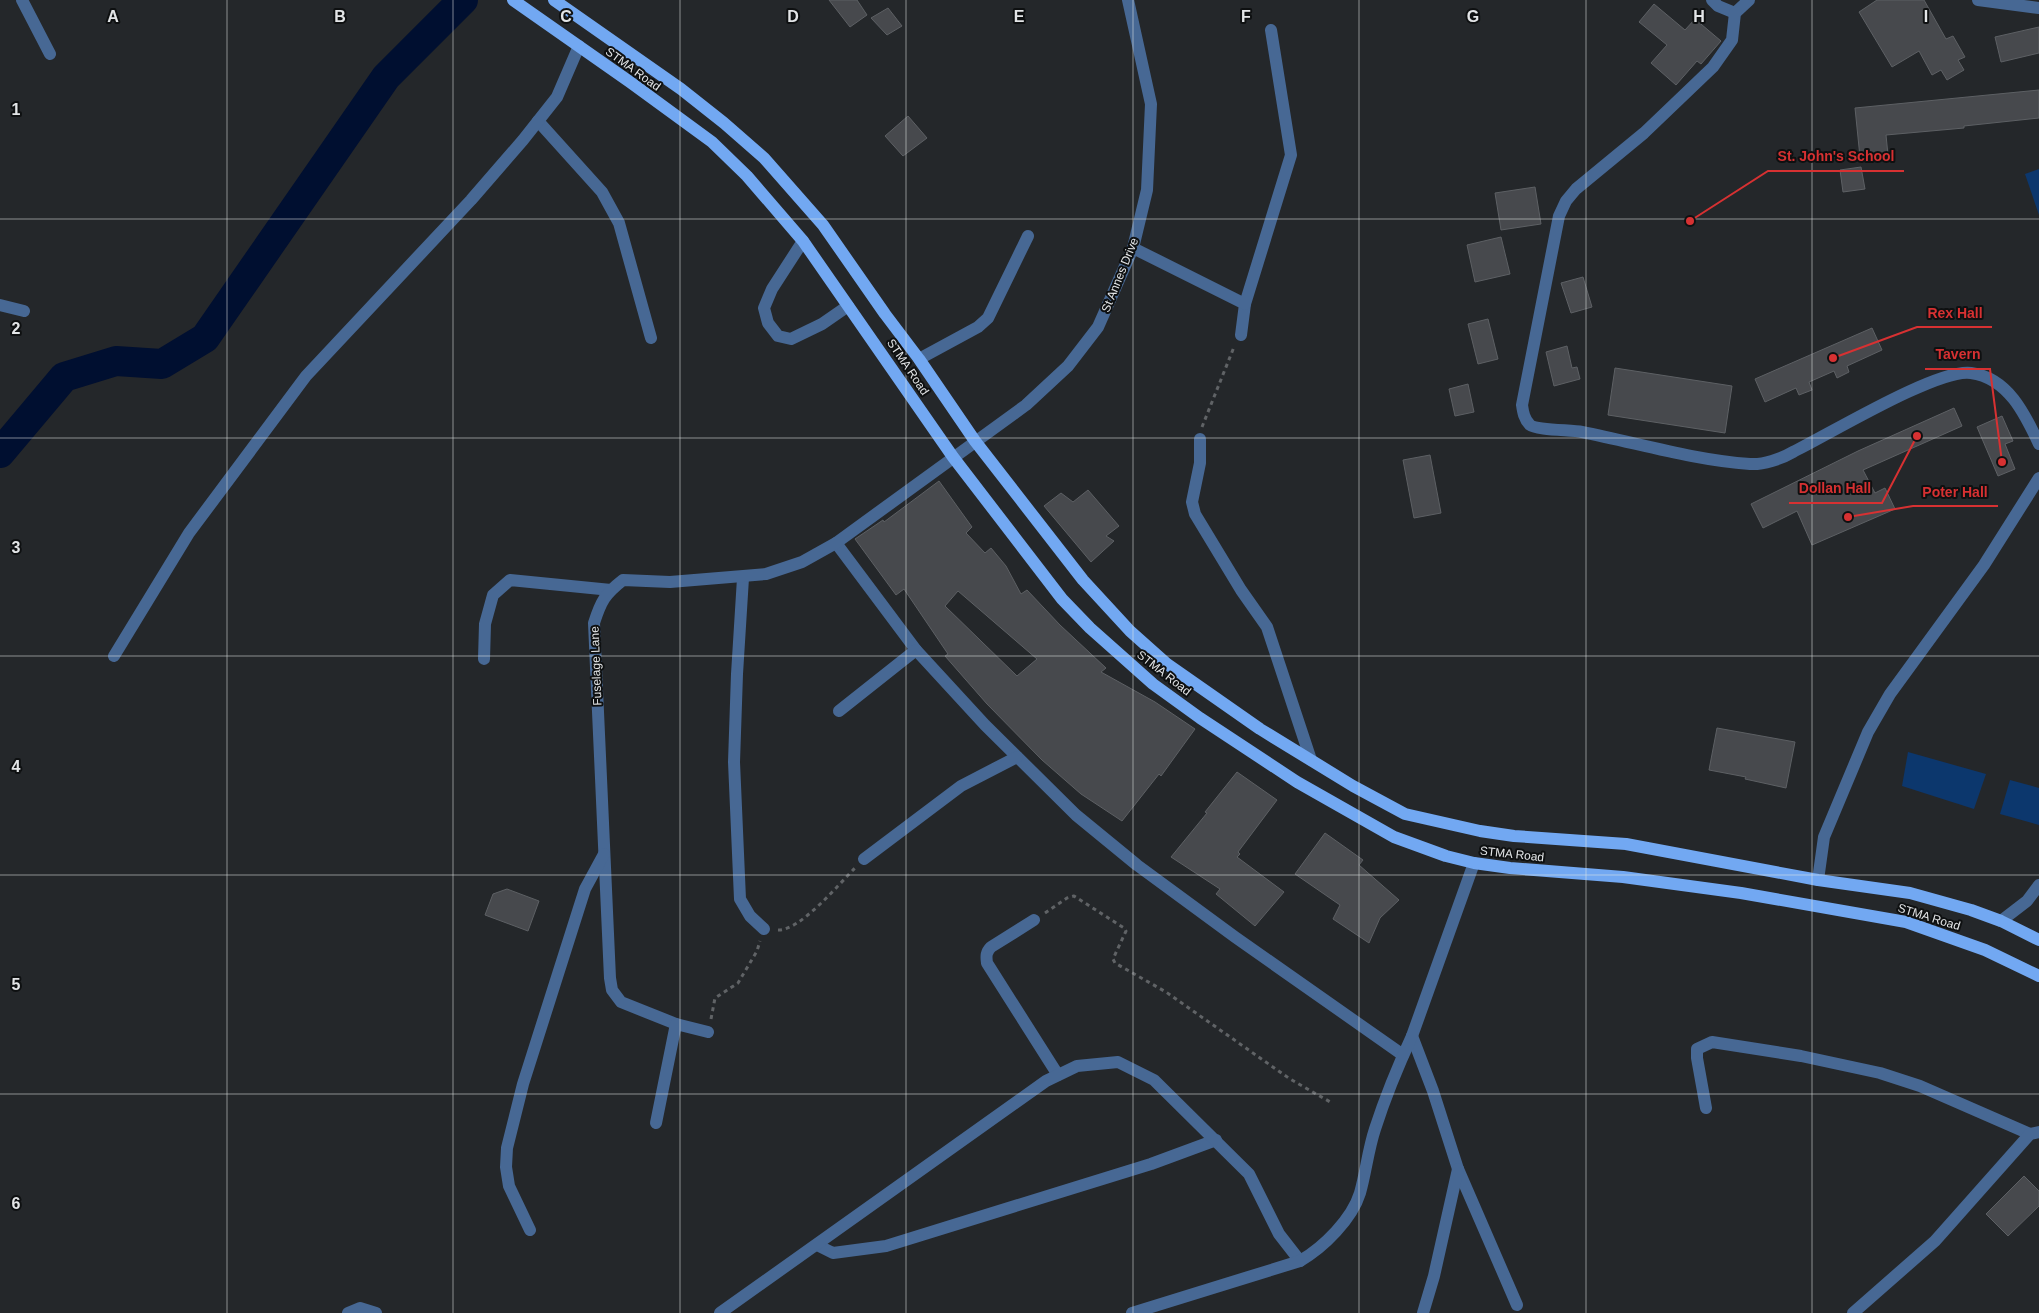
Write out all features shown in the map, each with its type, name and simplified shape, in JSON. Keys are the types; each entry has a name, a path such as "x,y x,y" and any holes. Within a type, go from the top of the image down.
{"main road":[{"name":"STMA Road","path":"513,0 712,142 747,176 803,241 953,456 1062,599 1090,628 1153,684 1249,751 1347,812 1394,837 1474,864 1623,877 1750,895 1906,922 1985,950 2039,976"},
{"name":"STMA Road","path":"554,0 680,89 724,123 764,158 822,225 919,359 975,441 1083,580 1130,631 1167,664 1260,729 1353,786 1405,814 1480,831 1514,836 1626,844 1818,880 1910,893 1971,910 2001,921 2039,940"}],"street":[{"path":"22,0 50,54"},
{"name":"St Annes Drive","path":"953,456 1026,405 1068,366 1098,327 1134,248 1147,190 1151,104 1128,0"},
{"path":"1712,0 1718,6 1735,12"},
{"path":"1749,0 1735,12 1732,40 1713,67 1644,133 1576,189 1566,201 1559,216 1522,404 1524,416 1531,425 1539,428 1578,432 1657,450 1752,464 1770,461 1791,454 1862,415 1936,380 1953,374 1971,373 2000,386 2014,399 2039,444"},
{"path":"1978,0 2039,8"},
{"path":"1240,335 1246,304 1291,155 1271,30"},
{"path":"114,656 189,533 306,376 471,200 538,121 557,96 579,46"},
{"path":"538,121 602,192 619,223 651,338"},
{"path":"919,359 978,327 988,318 1028,236"},
{"path":"803,241 772,288 764,308 768,323 778,336 791,339 822,324 848,306"},
{"path":"1134,248 1246,304"},
{"path":"0,305 24,311"},
{"path":"1200,439 1200,463 1192,502 1194,514 1241,590 1267,627 1311,760"},
{"path":"484,659 485,624 493,595 510,580 611,590 623,580 670,582 742,578 766,574 802,562 836,542 953,456"},
{"path":"1818,880 1824,837 1868,732 1890,694 1984,565 2039,478"},
{"path":"836,542 916,650 1017,757 1076,815 1137,865 1403,1055"},
{"path":"742,578 734,762 740,899 750,916 764,929"},
{"name":"Fuselage Lane","path":"611,590 600,603 594,623 612,990 621,1002 676,1024 708,1032"},
{"path":"839,711 916,650"},
{"path":"864,859 961,786 1017,757"},
{"path":"530,1230 510,1186 506,1167 507,1148 523,1084 585,889 604,854"},
{"path":"1132,1313 1300,1261 1341,1228 1360,1194 1365,1161 1375,1129 1412,1036 1474,864"},
{"path":"2001,921 2027,901 2039,884"},
{"path":"1034,920 991,947 987,951 986,956 988,963 1058,1075"},
{"path":"656,1123 676,1024"},
{"path":"1412,1036 1433,1091 1458,1169 1517,1305"},
{"path":"1706,1108 1697,1049 1712,1042 1801,1056 1880,1073 1920,1086 2034,1133 1935,1241 1853,1313"},
{"path":"720,1313 1046,1081 1077,1066 1118,1062 1154,1080 1249,1174 1279,1234 1300,1261"},
{"path":"817,1245 833,1253 886,1246 1151,1164 1216,1140"},
{"path":"1423,1313 1434,1276 1458,1169"},
{"path":"348,1313 360,1308 376,1313"}],"path":[{"path":"1200,439 1201,430 1240,335"},
{"path":"708,1032 715,998 738,982 757,951 764,929 782,930 803,920 864,859"},
{"path":"1034,920 1066,898 1074,896 1126,931 1113,959 1115,962 1166,992 1290,1079 1332,1103"}],"shaded area":[{"path":"2039,169 2039,215 2025,174"},
{"path":"1908,752 1986,774 1974,809 1902,786"},
{"path":"2010,780 2039,788 2039,825 2000,814"}],"building":[{"path":"829,0 857,0 867,15 850,27"},
{"path":"1877,0 1924,0 1946,39 1953,36 1965,57 1958,60 1964,70 1947,80 1941,70 1932,75 1919,51 1892,67 1859,12"},
{"path":"1654,4 1685,30 1695,19 1721,41 1701,64 1697,61 1676,85 1651,63 1667,45 1639,22"},
{"path":"888,8 902,26 887,35 871,18"},
{"path":"2039,27 2039,53 2001,62 1995,37"},
{"path":"2039,90 2039,118 1964,126 1964,128 1886,135 1888,155 1860,157 1855,108"},
{"path":"908,116 927,138 903,156 885,136"},
{"path":"1861,167 1865,189 1843,192 1840,170"},
{"path":"1535,187 1541,224 1501,230 1495,193"},
{"path":"1501,237 1510,274 1475,282 1467,245"},
{"path":"1583,277 1592,307 1571,313 1561,283"},
{"path":"1488,319 1498,359 1478,364 1468,324"},
{"path":"1872,328 1882,350 1847,366 1849,372 1837,378 1834,371 1809,382 1812,390 1799,395 1796,388 1765,402 1755,379"},
{"path":"1567,346 1572,368 1577,367 1580,379 1554,386 1546,352"},
{"path":"1615,368 1732,386 1725,433 1608,415"},
{"path":"1468,384 1474,412 1455,416 1449,389"},
{"path":"1954,408 1962,426 1863,470 1875,493 1885,488 1895,509 1812,545 1797,511 1763,528 1751,504 1858,451"},
{"path":"2002,416 2013,441 2005,444 2015,469 1998,476 1977,427"},
{"path":"1430,455 1441,513 1414,518 1403,460"},
{"path":"939,481 972,527 966,533 985,553 991,548 1006,566 1021,594 1027,590 1060,625 1106,668 1101,672 1155,702 1195,729 1161,776 1159,774 1122,821 1081,794 1042,760 987,704 945,656 948,654 904,589 896,595 855,539 883,520 884,522","holes":["958,591 1037,659 1017,676 945,606"]},
{"path":"1088,490 1119,526 1106,536 1114,541 1091,562 1044,506 1061,493 1073,502"},
{"path":"1717,728 1795,742 1786,788 1745,779 1746,777 1709,770"},
{"path":"1237,772 1277,800 1238,852 1240,854 1237,857 1284,892 1255,926 1216,894 1220,889 1171,857"},
{"path":"1325,833 1363,860 1359,865 1399,900 1380,918 1369,943 1333,919 1340,905 1295,874"},
{"path":"507,889 539,901 528,931 485,915 493,894"},
{"path":"2024,1176 2039,1191 2039,1206 2008,1236 1986,1214"}],"waterway":[{"path":"0,453 64,377 116,361 162,364 205,338 386,77 463,0"}],"place":[{"name":"St. John's School","path":"1690,221"},
{"name":"Rex Hall","path":"1833,358"},
{"name":"Dollan Hall","path":"1917,436"},
{"name":"Tavern","path":"2002,462"},
{"name":"Poter Hall","path":"1848,517"}]}
